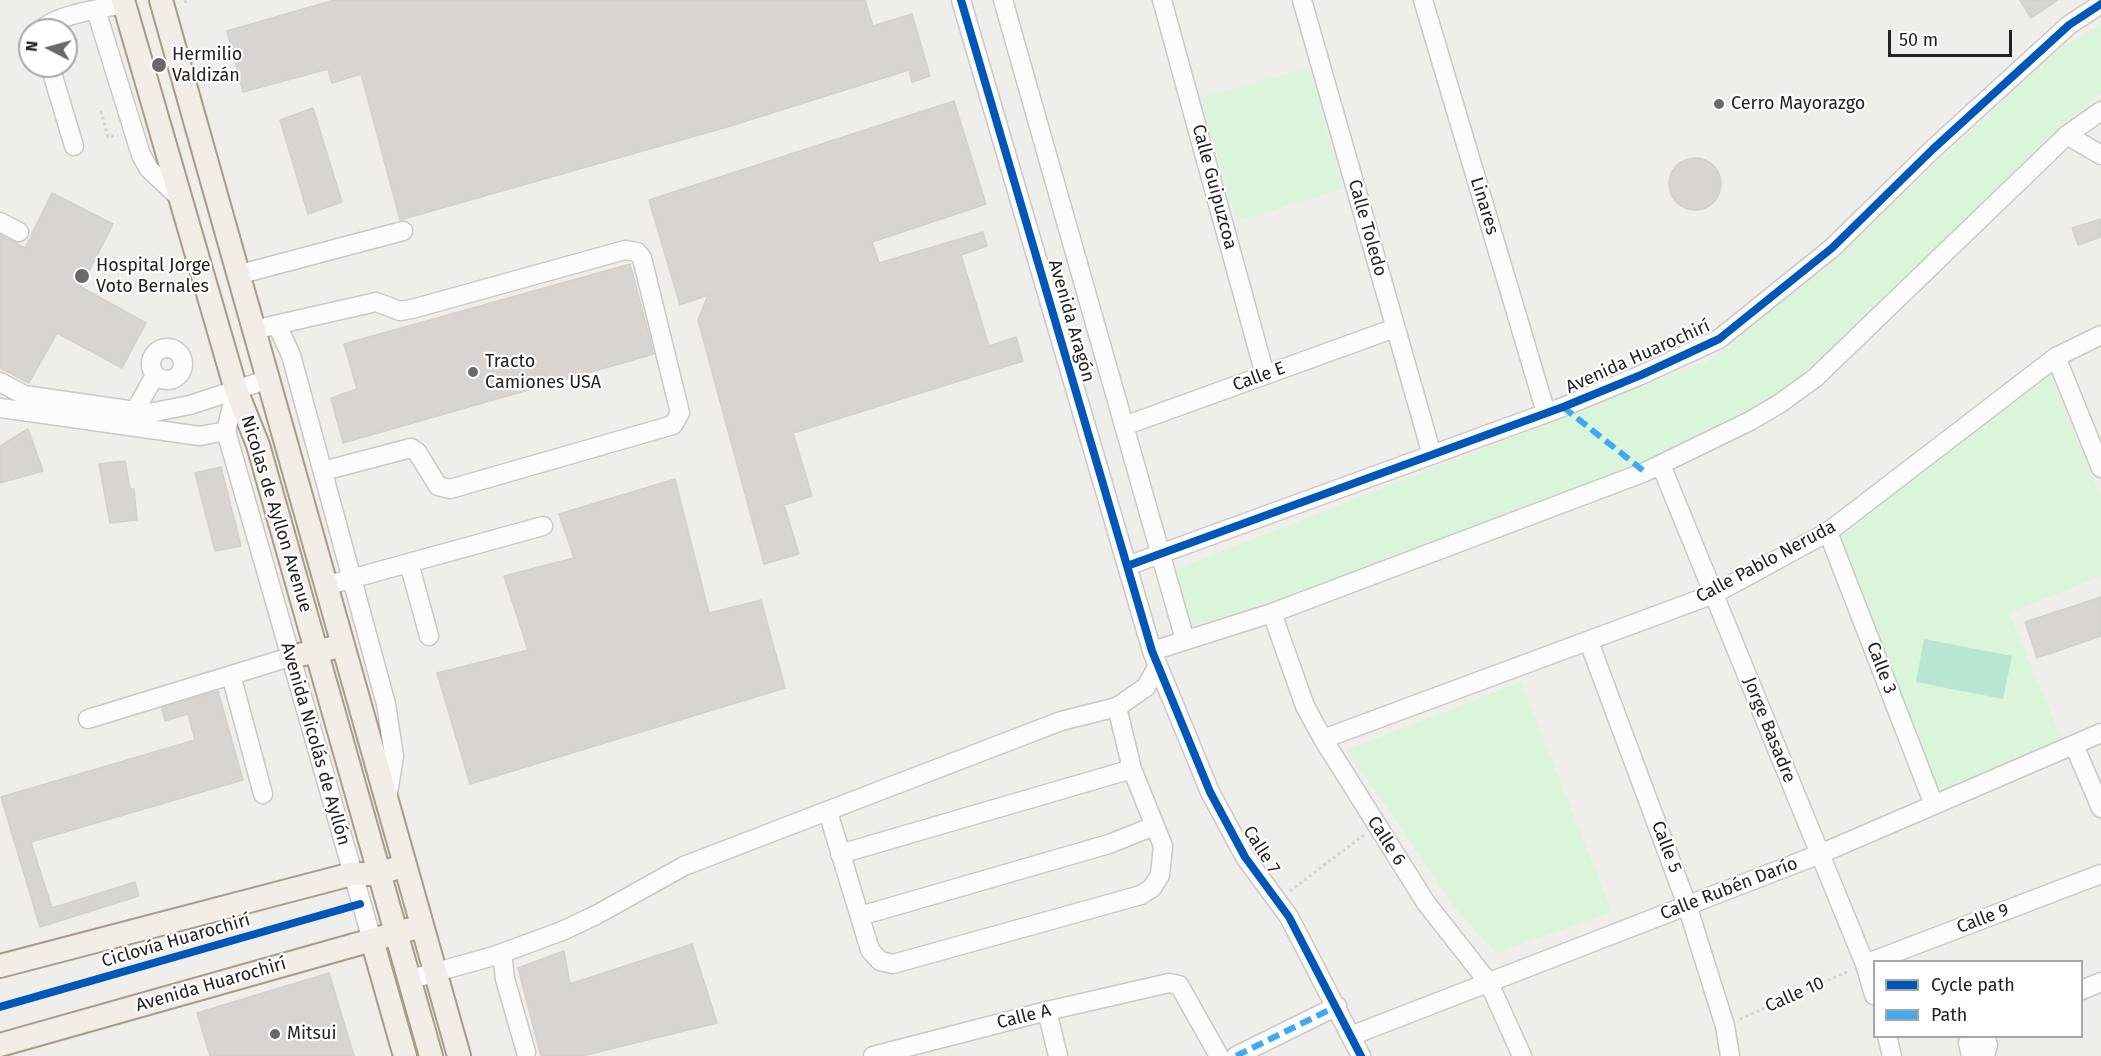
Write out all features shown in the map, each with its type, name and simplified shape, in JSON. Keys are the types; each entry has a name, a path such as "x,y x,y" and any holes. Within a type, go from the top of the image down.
{"main road":[{"name":"Nicolas de Ayllon Avenue","path":"161,0 266,380 437,972 459,1056"},
{"name":"Nicolas de Ayllon Avenue","path":"123,2 236,390 258,445 431,1056"},
{"path":"290,657 343,646"},
{"path":"0,966 352,873 379,874 406,864"},
{"name":"Avenida Huarochirí","path":"0,1045 423,925"},
{"name":"Avenida Nicolás de Ayllón","path":"372,940 405,1056"}],"street":[{"name":"Avenida Aragón","path":"961,0 1155,658"},
{"name":"Avenida Aragón","path":"1003,0 1185,640"},
{"name":"Calle Guipuzcoa","path":"1162,0 1265,375"},
{"name":"Calle Toledo","path":"1302,0 1432,455"},
{"name":"Linares","path":"1423,0 1546,413"},
{"path":"66,18 123,2"},
{"name":"Avenida Huarochirí","path":"1127,566 1546,413 1641,375 1719,339 1832,248 1933,148 2069,25 2101,4"},
{"path":"96,10 141,155 149,169 181,199"},
{"path":"54,78 74,146"},
{"path":"411,979 502,953 596,915 684,866 1061,721 1117,707 1146,687 1155,658 1185,640 1272,613 1661,465 1770,410 1815,378 2067,135 2101,111"},
{"path":"2067,135 2101,155"},
{"path":"0,222 19,232"},
{"path":"237,275 403,231"},
{"path":"253,330 376,302 400,311 412,309 625,250 637,252 642,258 680,413 673,425 450,489 438,486 417,452 411,448 323,471"},
{"name":"Nicolas de Ayllon Avenue","path":"277,325 291,355 386,704 394,756 387,799"},
{"name":"Calle E","path":"1124,426 1395,328"},
{"name":"Calle Pablo Neruda","path":"1323,740 1714,594 1828,532 2056,357 2101,335"},
{"path":"2056,357 2101,468"},
{"path":"135,411 155,375"},
{"path":"0,382 24,395 149,413 190,405 266,380"},
{"path":"0,408 200,436 226,431 236,390"},
{"name":"Avenida Nicolás de Ayllón","path":"226,431 372,940"},
{"name":"Jorge Basadre","path":"1661,465 1866,964 1873,988"},
{"path":"325,586 543,526"},
{"name":"Calle 3","path":"1828,532 1934,805"},
{"path":"409,563 429,636"},
{"name":"Calle 6","path":"1272,613 1305,706 1323,740 1426,903 1489,983 1522,1056"},
{"name":"Calle 5","path":"1589,642 1688,905 1725,1026 1730,1056"},
{"path":"88,719 290,657"},
{"name":"Calle 7","path":"1155,658 1210,792 1245,857 1289,917 1353,1035 1361,1056"},
{"path":"231,675 263,794"},
{"path":"828,812 870,950 880,961 893,964 1141,895 1152,888 1160,875 1164,861 1163,846 1132,769 1117,707"},
{"name":"Calle Rubén Darío","path":"1353,1035 1820,854 2101,733"},
{"path":"2074,745 2101,808"},
{"path":"840,854 1132,769"},
{"path":"860,916 1109,844 1154,826"},
{"name":"Calle 9","path":"1876,960 2101,874"},
{"path":"502,953 505,979 526,1052"},
{"name":"Calle 9","path":"1866,964 1873,961"},
{"path":"2083,990 2101,982"},
{"name":"Calle A","path":"873,1056 918,1050 1047,1011 1175,983 1179,985 1218,1056"},
{"path":"1236,1056 1337,1006"},
{"path":"1047,1011 1058,1056"},
{"path":"1888,1038 1892,1056"},
{"path":"1971,1056 1968,1043 1974,1038"},
{"path":"1985,1056 1988,1045 1986,1038"}],"path":[{"path":"101,111 108,137"},
{"path":"1277,901 1376,826"}],"green space":[{"path":"2101,24 2101,93 2057,129 1801,379 1771,401 1655,456 1274,605 1187,626 1177,569 1712,359 1852,243 2051,54"},
{"path":"1309,68 1343,189 1237,221 1200,98"},
{"path":"2048,370 2101,498 2101,576 2009,613 2062,740 1938,792 1841,535"},
{"path":"1924,639 2012,656 2003,699 1916,682"},
{"path":"1521,682 1612,912 1496,953 1460,914 1347,750"}],"building":[{"path":"334,0 865,0 873,26 912,14 930,76 912,82 909,70 727,127 400,220 361,74 332,83 328,69 243,92 227,31"},
{"path":"2020,0 2058,0 2031,18"},
{"path":"954,101 986,204 872,242 879,263 983,232 987,246 961,255 989,346 1016,337 1023,361 793,433 812,496 784,505 799,554 764,564 698,320 708,295 680,305 649,200"},
{"path":"313,108 342,202 308,214 280,120"},
{"path":"1695,158 1705,160 1713,166 1719,174 1721,184 1719,194 1713,202 1705,208 1695,210 1685,208 1677,202 1671,194 1669,184 1671,174 1677,166 1685,160"},
{"path":"52,193 113,224 81,287 146,323 122,368 57,333 29,383 0,368 0,235 25,248"},
{"path":"2101,219 2101,237 2078,245 2072,228"},
{"name":"Tracto Camiones USA","path":"630,264 654,354 343,443 331,398 357,389 344,344"},
{"path":"28,429 43,471 0,483 0,446"},
{"path":"125,461 130,489 134,489 137,520 110,523 99,464"},
{"path":"221,467 241,546 215,551 195,473"},
{"path":"675,479 709,613 761,600 785,688 470,784 437,673 528,650 504,576 574,558 559,514"},
{"path":"2101,597 2101,636 2037,658 2025,622"},
{"path":"218,691 243,780 31,842 52,908 135,882 139,896 40,927 1,797 195,740 188,714 165,721 162,708"},
{"path":"692,944 717,1023 582,1056 541,1056 518,968 564,951 570,984"},
{"name":"Mitsui","path":"329,973 354,1056 210,1056 197,1013"}],"marked path":[{"path":"1563,407 1645,472"},
{"path":"1236,1056 1337,1006"}],"cycle path":[{"path":"961,0 1152,651 1210,792 1245,857 1289,917 1361,1056"},
{"path":"1127,566 1563,407 1641,375 1719,339 1832,248 1933,149 2069,25 2101,4"},
{"name":"Ciclovía Huarochirí","path":"0,1007 360,904"}],"place":[{"name":"Hermilio Valdizán","path":"159,65"},
{"name":"Cerro Mayorazgo","path":"1719,104"},
{"name":"Hospital Jorge Voto Bernales","path":"82,276"},
{"name":"Tracto Camiones USA","path":"473,372"},
{"name":"Mitsui","path":"275,1034"}]}
